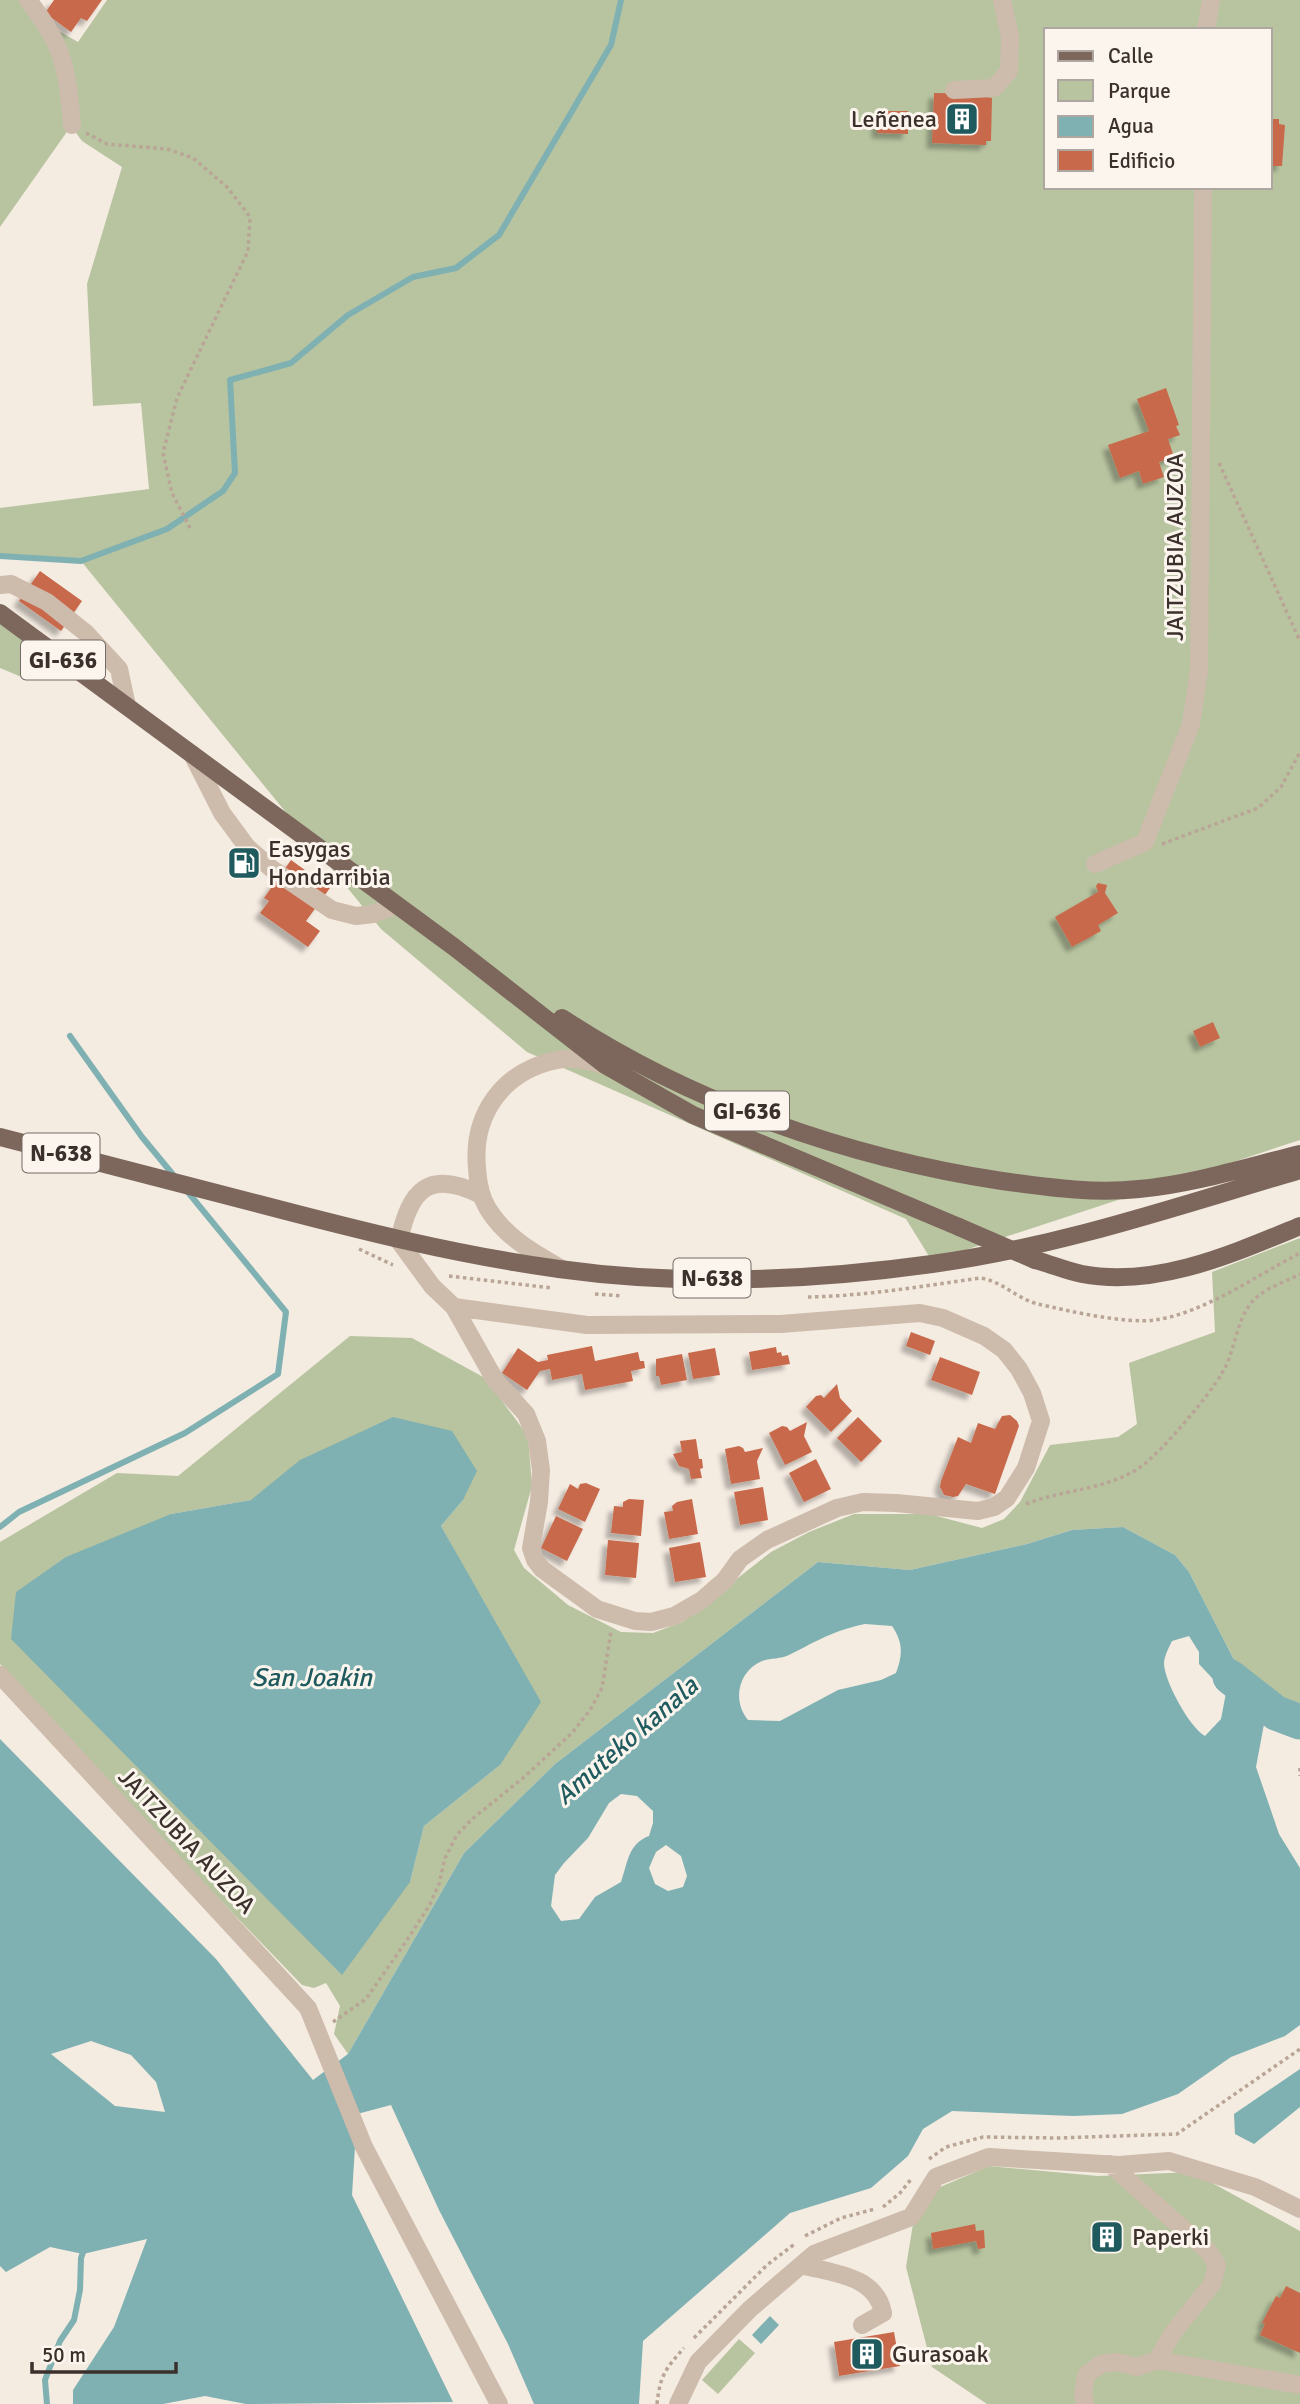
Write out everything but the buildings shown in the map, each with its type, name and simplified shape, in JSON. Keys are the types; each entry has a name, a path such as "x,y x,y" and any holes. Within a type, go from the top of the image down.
{"main road":[{"name":"GI-636","path":"0,613 454,947 605,1065 693,1115 1035,1260 1082,1274 1122,1277 1164,1273 1258,1244 1300,1226"},
{"name":"GI-636","path":"454,947 597,1041 676,1083 852,1149 957,1174 1074,1190 1139,1189 1300,1156"},
{"name":"N-638","path":"0,1137 399,1241 468,1255 562,1269 656,1278 796,1278 934,1264 1089,1233 1300,1170"},
{"name":"N-638","path":"1229,1191 1300,1156"}],"street":[{"path":"28,0 48,25 64,60 72,125"},
{"path":"954,90 994,88 1009,71 1010,36 1002,0"},
{"path":"1206,28 1211,0"},
{"name":"JAITZUBIA AUZOA","path":"1144,842 1191,724 1199,671 1203,189"},
{"path":"0,585 11,584 47,602 86,633 119,669 127,706"},
{"path":"192,754 222,813 247,848 272,870 332,910 356,916 373,914 396,905"},
{"path":"1095,864 1144,842"},
{"path":"562,1269 525,1248 489,1210 481,1195 475,1149 482,1118 497,1093 523,1072 558,1059 580,1059 605,1065"},
{"path":"454,1307 587,1325 781,1324 920,1313 943,1318 984,1336 1004,1350 1019,1369 1032,1393 1041,1421 1038,1434 1026,1468 1007,1498 994,1507 978,1511 863,1502 837,1508 767,1540 740,1559 724,1580 702,1600 674,1615 651,1622 620,1617 597,1609 542,1569 534,1560 531,1548 539,1502 541,1469 537,1441 526,1414 495,1380 454,1307 432,1286 399,1241 404,1216 423,1188 438,1183 464,1186 481,1195"},
{"name":"JAITZUBIA AUZOA","path":"0,1675 308,2008 364,2147 499,2404"},
{"path":"678,2404 698,2361 750,2309 814,2254 911,2217 936,2177 989,2157 1110,2164 1169,2161 1255,2187 1300,2209"},
{"path":"1110,2164 1209,2252 1217,2265 1212,2284 1172,2334 1157,2360"},
{"path":"801,2265 858,2279 880,2299 883,2312 862,2325"},
{"path":"1084,2404 1086,2375 1101,2364 1116,2362 1137,2367 1157,2360 1300,2385"}],"path":[{"path":"72,125 107,144 167,149 193,158 227,187 250,217 248,251 177,398 163,453 172,493 191,530"},
{"path":"1200,447 1216,456 1300,640"},
{"path":"1144,842 1161,845 1258,808 1281,787 1300,752"},
{"path":"1020,1506 1046,1496 1112,1482 1142,1465 1167,1440 1223,1373 1244,1313 1258,1296 1300,1274"},
{"path":"318,2030 366,1999 429,1906 439,1884 445,1858 457,1835 482,1810 523,1778 572,1733 590,1710 602,1688 609,1634 620,1617"},
{"path":"1300,1768 1300,1776"},
{"path":"927,2161 946,2147 983,2137 1057,2138 1177,2134 1300,2049"},
{"path":"657,2404 664,2371 726,2303 767,2265 810,2232 841,2218 882,2208 900,2193 914,2175"}],"green space":[{"path":"0,0 28,0 48,25 78,42 107,0 1300,0 1300,1140 932,1261 906,1219 527,1052 381,929 81,561 0,556 0,508 149,489 141,403 93,406 87,284 122,167 82,141 71,126 0,227"},
{"path":"0,613 49,650 29,680 0,668"},
{"path":"1300,1238 1300,1704 1270,1692 1233,1658 1189,1572 1175,1555 1123,1527 1072,1530 1027,1544 910,1570 818,1562 555,1764 464,1853 348,2054 334,2034 340,2006 326,1983 314,1988 302,1985 85,1760 0,1664 0,1542 117,1473 178,1476 350,1336 412,1338 485,1378 528,1436 532,1486 514,1550 524,1568 568,1605 621,1632 653,1633 682,1622 771,1552 809,1532 854,1514 929,1514 982,1528 1004,1519 1020,1502 1050,1445 1118,1437 1137,1424 1129,1363 1215,1332 1212,1272","holes":["251,1500 463,1500 441,1526 470,1579 500,1765 424,1826 410,1882 171,1514"]},
{"path":"989,2166 1098,2176 1192,2172 1300,2231 1300,2404 987,2404 932,2367 906,2267 913,2224 938,2188"},
{"path":"739,2339 755,2353 718,2394 702,2380"}],"water":[{"name":"San Joakin","path":"393,1417 452,1431 477,1471 463,1500 441,1526 541,1702 500,1765 424,1826 410,1882 342,1975 11,1639 16,1592 66,1557 171,1514 251,1500 300,1460"},
{"path":"1123,1527 1175,1555 1189,1572 1233,1658 1270,1692 1256,1767 1279,1834 1300,1868 1300,2025 1285,2036 1231,2057 1178,2094 1122,2114 1073,2116 952,2111 923,2129 908,2156 871,2188 790,2213 643,2341 639,2404 534,2404 508,2344 439,2210 391,2105 357,2114 352,2195 453,2402 246,2404 205,2396 163,2404 73,2404 73,2390 114,2327 147,2239 83,2254 50,2247 6,2272 0,2266 0,1739 216,1959 313,2080 348,2054 464,1853 555,1764 818,1562 910,1570 1027,1544 1072,1530","holes":["865,1624 892,1626 901,1648 896,1673 881,1680 838,1690 780,1721 748,1720 739,1696 747,1672 762,1661 786,1656 843,1630","1189,1636 1199,1652 1199,1664 1226,1693 1221,1719 1205,1736 1185,1714 1168,1681 1164,1661 1172,1641","621,1794 637,1796 653,1811 649,1836 633,1849 621,1882 595,1897 579,1919 561,1921 551,1906 555,1875 588,1838 609,1803","666,1845 681,1856 687,1876 683,1887 668,1891 655,1884 649,1868 656,1852","91,2041 131,2055 156,2082 165,2112 115,2106 51,2054"]},
{"path":"1300,2069 1300,2107 1254,2144 1235,2134 1234,2114"},
{"path":"770,2316 779,2325 761,2344 752,2335"}],"waterway":[{"path":"0,556 81,561 167,529 223,491 235,473 230,380 291,363 348,315 413,277 456,268 499,235 611,45 621,0"},
{"path":"70,1036 142,1137 175,1177"},
{"path":"0,1527 19,1512 185,1433 278,1374 286,1312 187,1191"},
{"name":"Amuteko kanala","path":"1230,1677 1276,1713 1300,1722"},
{"path":"47,2404 45,2380 60,2341 74,2320 80,2290 81,2258 85,2247"}],"place":[{"name":"Leñenea","path":"962,119"},
{"name":"Easygas Hondarribia","path":"244,863"},
{"name":"Paperki","path":"1107,2237"},
{"name":"Gurasoak","path":"867,2354"}]}
